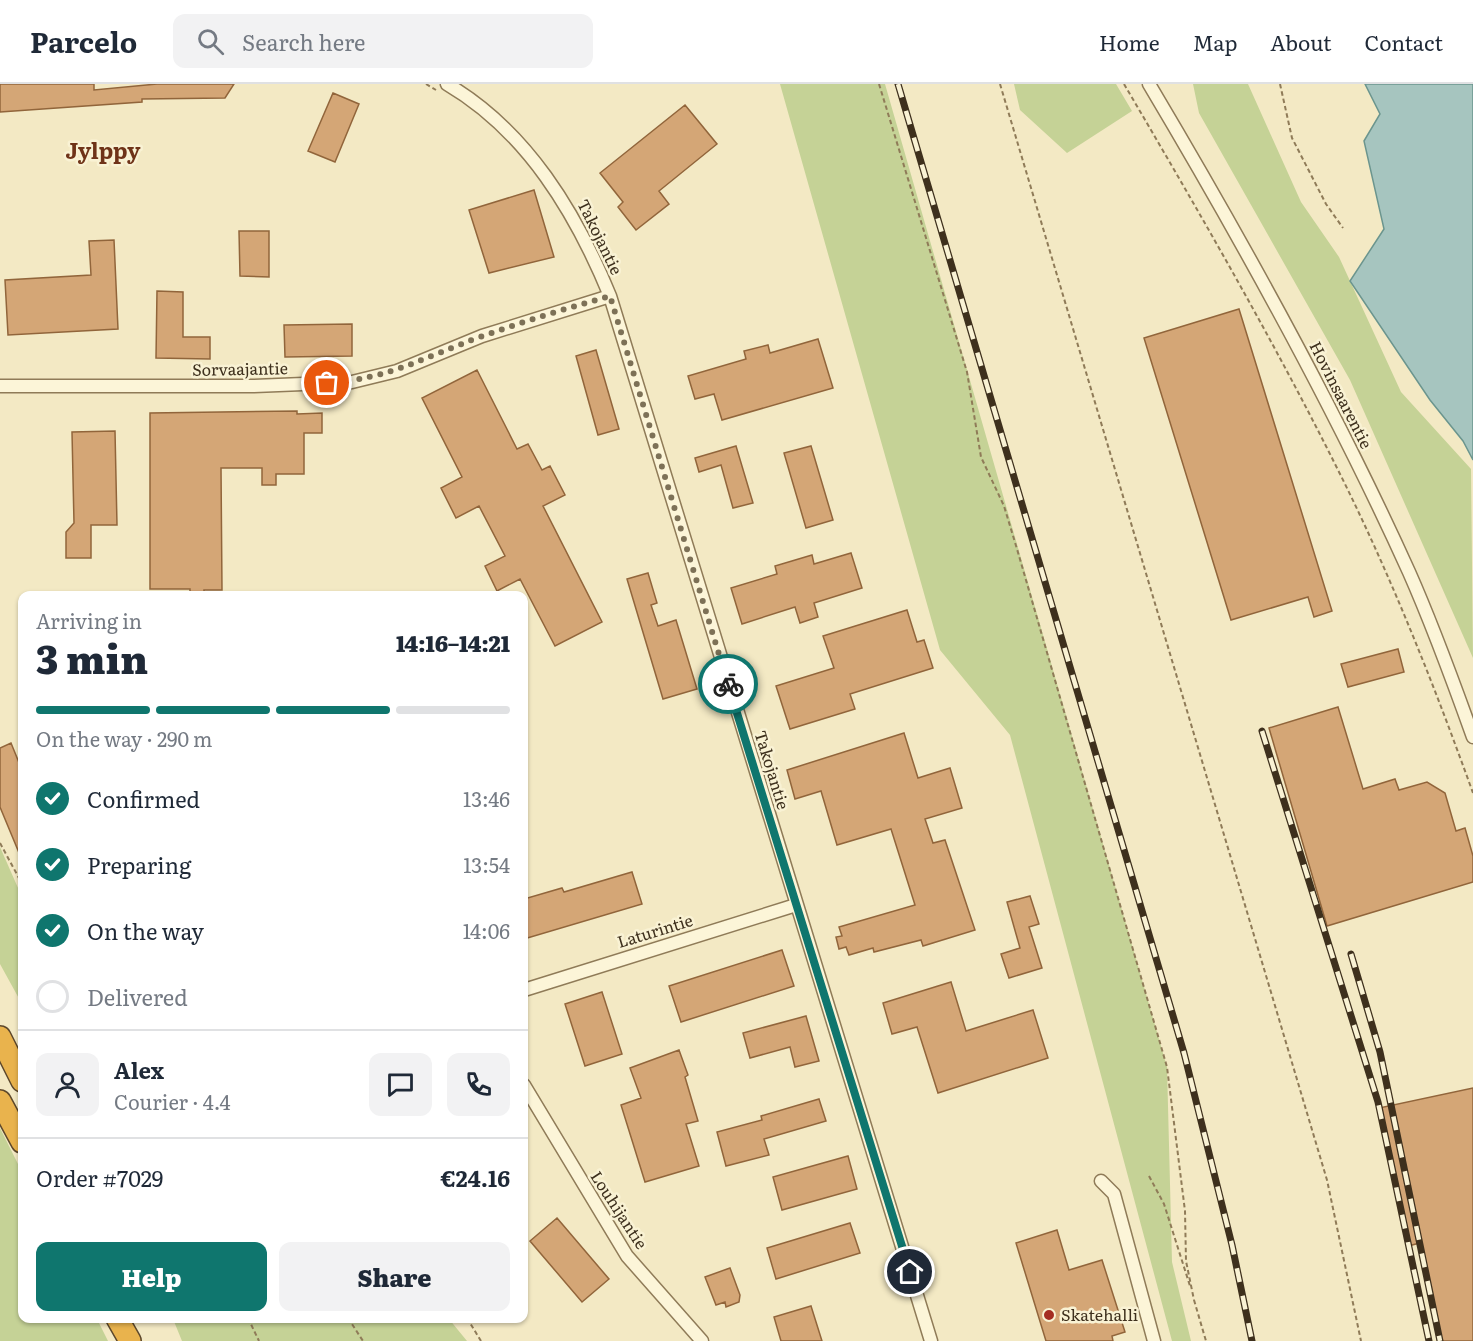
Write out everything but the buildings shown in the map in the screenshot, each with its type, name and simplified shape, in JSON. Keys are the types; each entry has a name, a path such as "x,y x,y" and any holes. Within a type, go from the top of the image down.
{"highway":[{"path":"0,1037 18,1073"},
{"path":"0,1101 18,1135"},
{"path":"120,1323 130,1341"},
{"path":"135,1323 141,1341"}],"street":[{"name":"Hovinsaarentie","path":"1149,84 1258,273 1327,402 1410,574 1473,737"},
{"name":"Takojantie","path":"445,89 467,89 544,174 567,207 591,251 610,296 931,1341"},
{"name":"Sorvaajantie","path":"0,386 254,386 352,382 397,371 482,336 610,296"},
{"name":"Laturintie","path":"528,989 796,905"},
{"name":"Louhijantie","path":"528,1093 627,1256 702,1341"},
{"path":"1101,1181 1114,1194 1154,1341"}],"path":[{"path":"426,84 445,89"},
{"path":"879,84 967,372 981,457 1007,517 1167,1067 1185,1211 1186,1261 1194,1300"},
{"path":"1000,84 1328,1180 1361,1341"},
{"path":"1124,84 1275,349 1337,467 1411,633 1473,793"},
{"path":"1280,84 1292,138 1326,204 1343,228"},
{"path":"0,843 18,875"},
{"path":"1149,1176 1164,1204 1206,1341"},
{"path":"250,1323 259,1341"},
{"path":"351,1323 363,1341"},
{"path":"470,1323 481,1341"}],"green space":[{"path":"780,84 885,84 1167,1067 1172,1262 1191,1341 1172,1341 1010,735 940,650"},
{"path":"1014,84 1116,84 1132,111 1067,153 1020,110"},
{"path":"1193,84 1248,84 1301,202 1339,257 1401,392 1471,469 1473,658 1350,380 1199,113"},
{"path":"0,847 18,888 18,997 0,964"},
{"path":"0,1128 18,1164 18,1323 99,1323 108,1341 0,1341"},
{"path":"175,1323 452,1323 467,1341 182,1341"}],"water":[{"path":"1365,84 1473,84 1473,460 1463,441 1430,400 1350,281 1384,229 1364,141 1380,114"}],"railway":[{"path":"898,84 1184,1053 1232,1245 1252,1341"},
{"path":"1262,731 1378,1102 1429,1341"},
{"path":"1351,954 1380,1052 1440,1341"}],"way so far":[{"path":"327,383 352,382 397,371 482,336 610,296 728,684"}],"place":[{"name":"Skatehalli","path":"1049,1315"}],"district":[{"name":"Jylppy","path":"103,151"}],"route":[{"path":"728,684 910,1272"}]}
